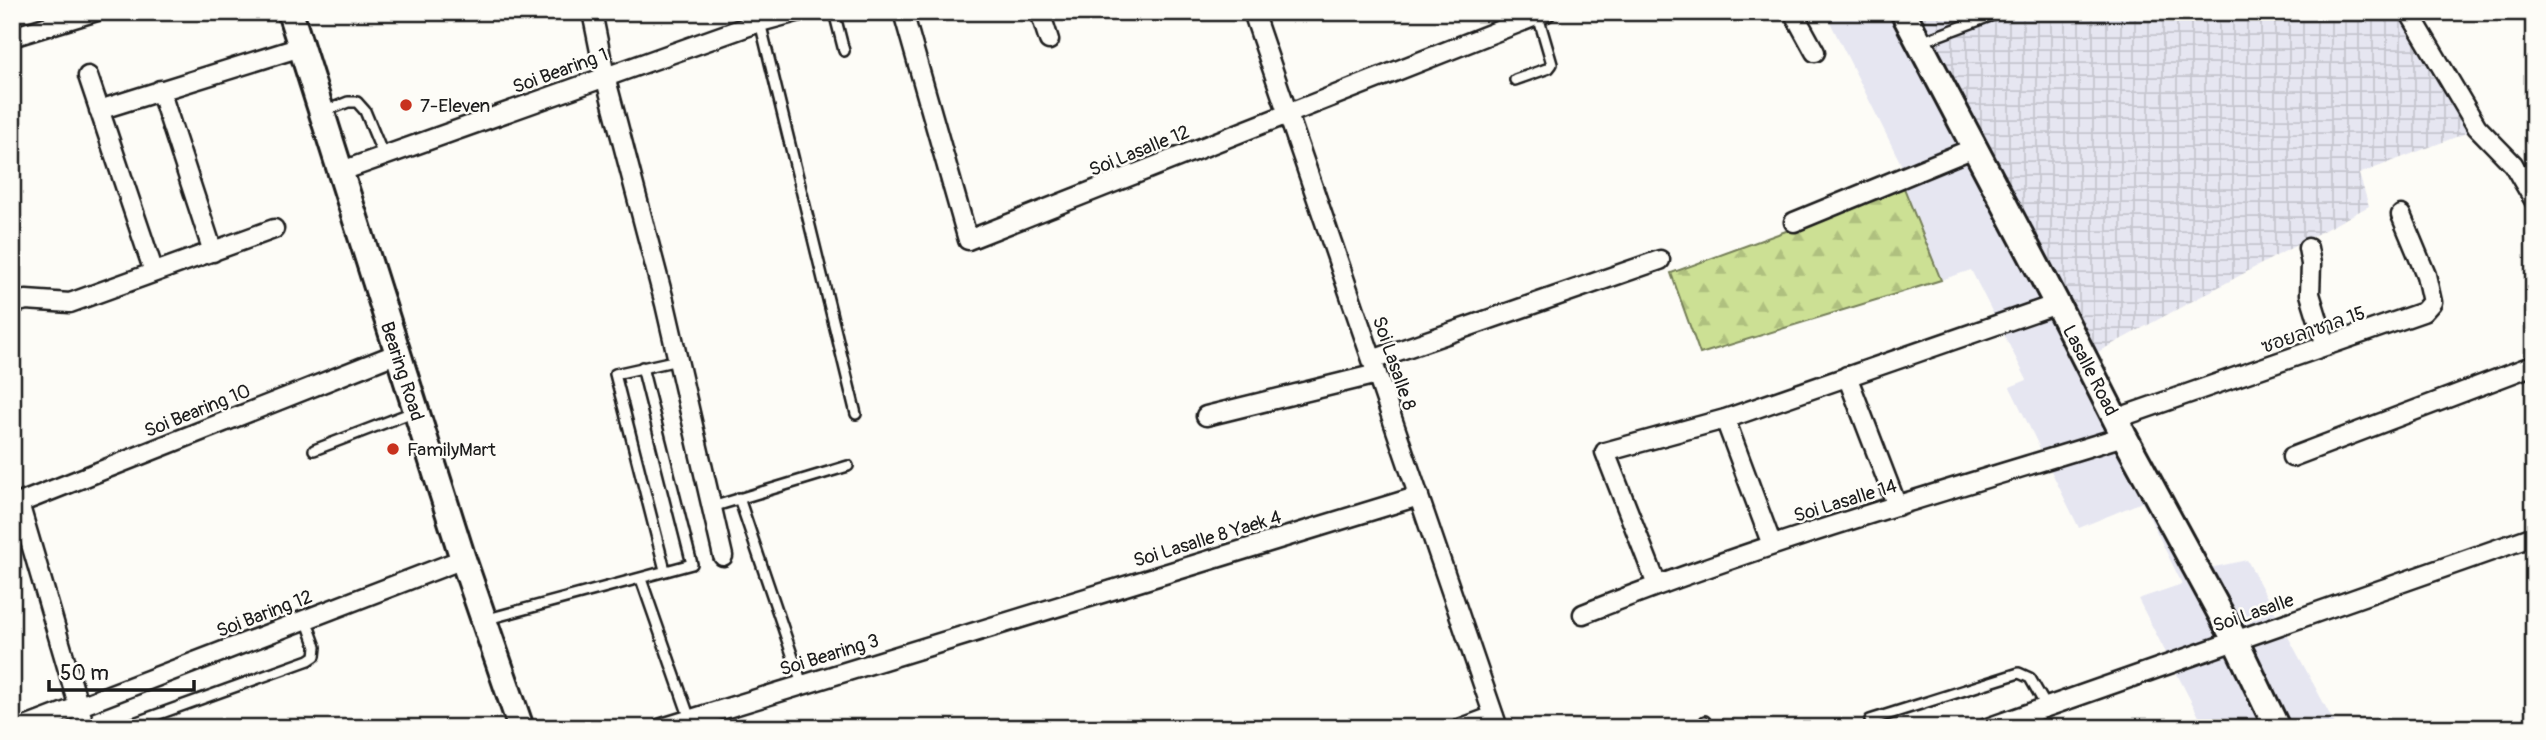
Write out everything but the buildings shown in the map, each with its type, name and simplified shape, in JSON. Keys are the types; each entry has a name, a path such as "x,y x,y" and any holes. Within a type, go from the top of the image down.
{"street":[{"path":"12,37 94,12"},
{"name":"Bearing Road","path":"290,12 463,559 521,728"},
{"path":"592,12 605,76 678,360 723,556"},
{"name":"Soi Bearing 1","path":"339,172 605,76 758,17 797,12"},
{"name":"Soi Lasalle 12","path":"903,12 968,240 1542,14"},
{"path":"1040,12 1049,40"},
{"name":"Soi Lasalle 8","path":"1253,12 1496,722"},
{"path":"1793,12 1815,52"},
{"name":"Lasalle Road","path":"1903,12 2120,428 2235,640 2277,728"},
{"path":"2409,12 2477,127 2512,164 2534,200"},
{"path":"99,110 301,47"},
{"path":"88,76 154,272"},
{"path":"160,90 213,252"},
{"path":"1794,222 1974,148"},
{"name":"ซอยลาซาล 15","path":"2120,428 2326,346 2416,315 2431,305 2426,275 2401,215"},
{"path":"12,304 26,300 70,303 274,229"},
{"path":"2308,248 2311,264 2310,294 2326,346"},
{"path":"1206,416 1375,367 1660,260"},
{"path":"1657,584 1605,452 1725,419 2057,304"},
{"name":"Soi Bearing 10","path":"16,505 398,353"},
{"path":"2292,457 2534,365"},
{"path":"1847,376 1897,506"},
{"path":"1725,419 1772,545"},
{"name":"Soi Lasalle 14","path":"1583,614 1657,584 1897,506 2120,428"},
{"name":"Soi Lasalle 8 Yaek 4","path":"1008,621 1419,496"},
{"path":"16,505 85,728"},
{"name":"Soi Lasalle","path":"1987,728 2534,536"},
{"name":"Soi Baring 12","path":"23,728 463,559"},
{"name":"Soi Bearing 3","path":"662,728 1008,621"},
{"path":"1462,728 1496,722"}],"lane":[{"path":"834,12 844,51"},
{"path":"1919,43 2001,12"},
{"path":"1515,80 1549,68 1552,64 1542,14"},
{"path":"758,17 856,414"},
{"path":"321,112 357,102 365,111 384,157"},
{"path":"665,570 615,374 678,360"},
{"path":"484,620 692,564 642,367"},
{"path":"314,450 416,411"},
{"path":"712,507 848,466"},
{"path":"740,498 802,684"},
{"path":"641,579 690,719"},
{"path":"120,728 309,660 315,656 316,648 306,619"},
{"path":"1870,720 2019,673 2030,678 2046,706"}],"shaded area":[{"path":"1825,12 1918,12 2205,569 2247,560 2337,728 2205,728 2138,599 2182,584 2142,502 2079,528 2010,387 2027,380 1971,270 1941,280 1904,188 1902,166"},
{"path":"1918,12 2403,12 2469,132 2359,174 2369,206 2094,354"}],"green space":[{"path":"1904,188 1941,280 1700,354 1671,273"}],"place":[{"name":"7-Eleven","path":"406,105"},
{"name":"FamilyMart","path":"393,449"}]}
